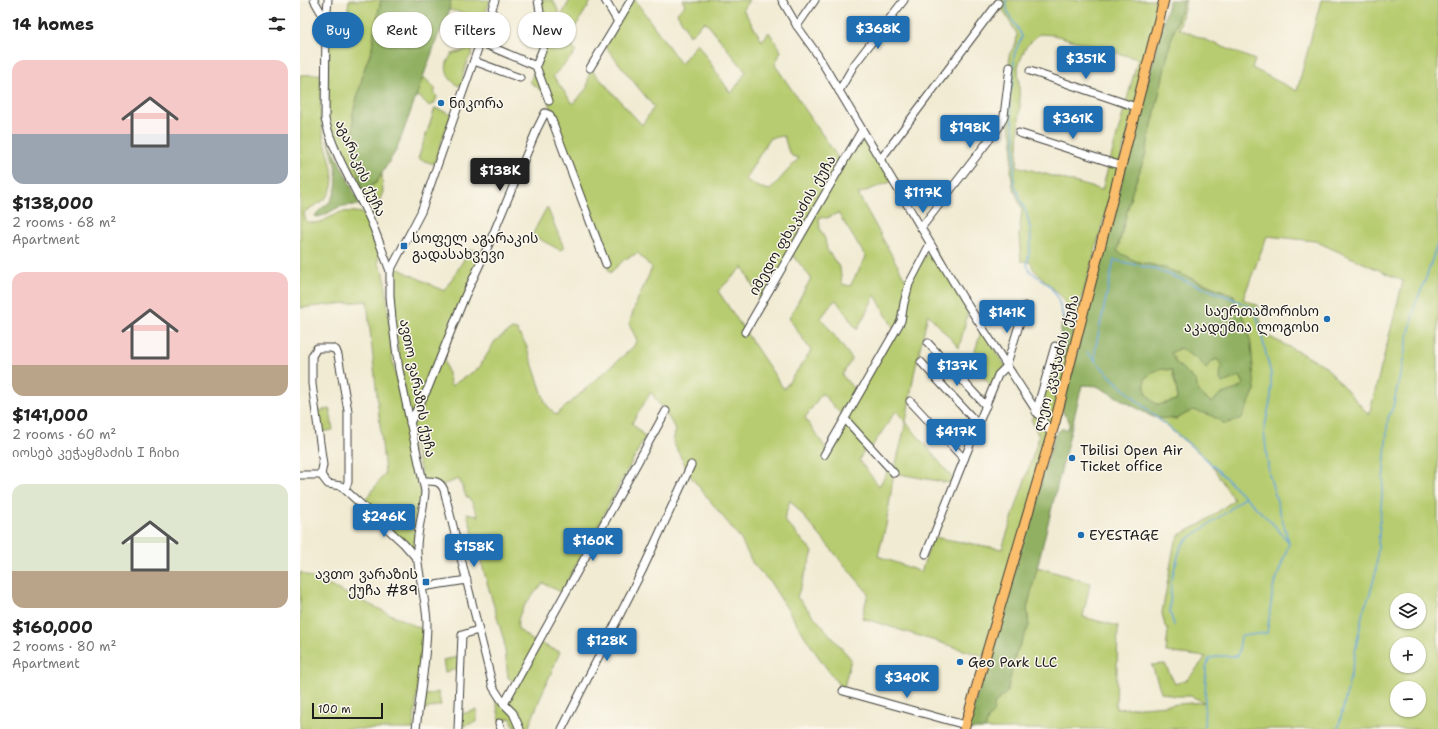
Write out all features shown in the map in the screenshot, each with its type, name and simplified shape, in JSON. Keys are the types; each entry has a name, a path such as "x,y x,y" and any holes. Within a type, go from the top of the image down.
{"main road":[{"name":"ლეო კვაჭაძის ქუჩა","path":"965,727 1052,435 1164,0"}],"street":[{"path":"314,0 321,12"},
{"name":"აგარაკის ქუჩა","path":"327,12 328,0"},
{"name":"ავთო ვარაზის ქუჩა","path":"491,12 495,0"},
{"path":"538,0 546,43 536,66 549,101"},
{"path":"605,0 618,22"},
{"path":"590,68 631,0"},
{"path":"782,0 797,26 817,54 930,244 1006,367 1052,435"},
{"path":"797,26 815,0"},
{"path":"839,91 854,65 904,0"},
{"path":"880,160 998,3"},
{"name":"აგარაკის ქუჩა","path":"325,48 324,99 327,128 372,225 390,271"},
{"name":"ავთო ვარაზის ქუჩა","path":"416,729 424,667 427,622 418,559 417,539 425,500 423,481 399,370 390,296 390,271 421,212 478,48"},
{"path":"494,48 536,66"},
{"path":"474,61 520,78"},
{"path":"921,228 999,127 1004,116 1010,67"},
{"path":"1030,71 1136,107"},
{"path":"410,423 428,388 465,296 486,251 537,129 545,114 550,115 606,264"},
{"name":"იმედო ფხაკაძის ქუჩა","path":"744,332 862,130"},
{"path":"1019,133 1122,166"},
{"path":"824,455 901,321 909,284 930,244"},
{"path":"926,554 998,375 1006,367 1025,306"},
{"path":"928,343 986,406"},
{"path":"1036,412 1054,346"},
{"path":"320,476 323,466 314,400 311,361 314,351 317,348 331,348 336,350 342,368 348,411 348,482 345,490"},
{"path":"921,362 978,424"},
{"path":"910,401 964,459"},
{"path":"504,704 666,411"},
{"path":"845,419 894,473"},
{"path":"562,729 642,571 691,465"},
{"path":"300,475 320,476 328,484 341,486 404,544 418,559"},
{"path":"423,481 438,482 442,486 493,687 504,704 513,713 520,729"},
{"path":"422,587 467,580"},
{"path":"458,729 462,635 478,630"},
{"path":"843,691 965,727"}],"green space":[{"path":"349,0 381,0 378,12 372,12 372,49 365,67 353,113 354,154 358,170 376,183 382,174 383,192 372,218 357,190 327,125 329,48 364,48 364,12 348,12"},
{"path":"381,0 451,0 448,12 440,12 440,32 397,149 376,183 368,188 362,189 354,154 353,113 365,67 372,48 432,48 432,12 378,12"},
{"path":"451,0 490,0 486,12 459,12 449,10"},
{"path":"538,0 553,0 559,12 540,12"},
{"path":"570,0 592,0 576,26 576,12 563,12"},
{"path":"631,0 635,0 681,64 697,43 731,94 746,72 705,21 690,36 677,13 685,5 682,0 749,0 743,9 762,41 769,32 781,51 775,65 841,162 862,130 893,181 858,194 905,279 933,248 969,308 959,348 928,314 914,374 906,422 955,481 954,484 894,473 886,525 878,556 921,572 933,537 1002,549 1039,437 1031,419 1036,412 1055,346 1063,358 1071,364 986,657 862,618 868,593 790,500 784,520 813,552 797,597 851,659 843,691 813,649 770,582 753,564 740,538 691,477 673,442 676,429 651,392 632,423 645,437 561,592 543,583 526,604 519,616 518,629 532,640 560,652 528,729 515,729 511,718 500,721 496,701 504,699 516,682 508,678 504,641 467,513 478,516 472,502 466,496 459,479 442,485 423,481 410,427 390,296 395,267 444,291 470,250 486,251 465,296 466,303 444,358 451,386 479,368 495,341 512,329 517,330 526,345 546,404 556,415 633,347 637,340 629,324 637,301 652,268 638,253 625,259 610,273 585,208 546,94 530,82 543,48 573,48 576,52 553,76 573,104 587,88 590,68 642,125 654,107 604,45","holes":["784,136 788,150 792,156 799,158 770,190 758,187 745,179 770,138","838,213 866,257 850,286 842,284 840,268 827,250 825,239 820,229 819,217 827,218","792,254 811,278 789,318 811,351 784,389 718,291 743,267 763,305","875,295 895,331 859,395 842,375 852,359 821,318 836,300 857,330","822,393 845,419 827,450 805,418","896,411 906,422 894,472 890,468 879,486 859,460 868,444 871,448"]},
{"path":"997,0 1162,0 1135,107 1074,327 1063,298 1034,270 1030,262 1021,261 1019,236 1022,209 1013,187 1011,173 1013,141 1009,123 1007,100 1010,67 1009,55 1016,43 1017,34","holes":["1039,34 1054,35 1138,59 1102,190 1017,166 1020,106 1018,66 1026,47"]},
{"path":"1169,0 1184,0 1171,41 1145,156 1132,192 1117,251 1135,261 1165,268 1234,296 1244,318 1251,344 1255,390 1242,418 1225,424 1211,415 1193,410 1176,419 1157,418 1097,386 1082,385 1027,609 1029,626 1016,653 1007,692 995,703 993,713 988,719 985,729 967,729 1055,435 1061,429 1068,429 1069,422 1062,409","holes":["1180,348 1199,360 1206,369 1211,362 1217,359 1221,364 1220,379 1223,383 1240,376 1244,384 1237,389 1219,395 1212,403 1198,392 1196,381 1177,364 1171,353","1159,369 1172,370 1177,391 1177,400 1158,405 1151,400 1147,394 1145,378"]},
{"path":"1184,0 1186,0 1179,29 1255,60 1252,68 1297,91 1321,0 1438,0 1438,729 985,729 988,719 993,713 995,703 1007,692 1016,653 1029,626 1027,609 1037,567 1090,583 1083,617 1118,626 1116,709 1204,702 1191,696 1173,696 1161,692 1152,665 1165,664 1175,684 1188,679 1206,657 1166,652 1168,630 1165,626 1162,613 1174,546 1179,535 1201,524 1234,500 1209,461 1157,418 1176,419 1193,410 1211,415 1225,424 1255,390 1234,295 1165,268 1135,261 1117,252 1132,192 1145,156 1171,41","holes":["1267,236 1315,241 1403,281 1369,415 1324,365 1264,334 1257,305 1243,299"]},
{"path":"467,48 472,48 472,54 468,60 463,75 463,83 459,86 448,76 446,68 452,54 466,50"},
{"path":"322,74 321,117 323,135 331,164 333,178 330,192 327,196 321,202 304,213 306,221 316,223 342,212 362,213 367,221 379,254 378,263 384,273 387,296 392,358 421,493 415,535 415,550 413,551 364,502 385,473 367,301 300,308 300,75"},
{"path":"423,76 436,90 434,92 437,97 434,104 429,106 421,98 416,96"},
{"path":"435,108 451,114 434,164 418,159"},
{"path":"328,139 360,205 341,207 317,217 315,216 317,213 331,200 335,193 336,186 336,170"},
{"path":"547,207 564,248 560,250 532,235"},
{"path":"1063,316 1078,338 1071,364 1063,358 1055,346 1060,335"},
{"path":"982,329 1006,367 993,388 971,363"},
{"path":"1180,348 1199,360 1206,368 1211,362 1217,359 1221,364 1220,371 1240,376 1244,384 1237,389 1219,395 1212,403 1198,392 1196,381 1177,364 1170,353"},
{"path":"1159,369 1172,370 1177,391 1177,400 1158,405 1151,400 1147,394 1145,378"},
{"path":"330,409 333,430 321,432 317,411"},
{"path":"300,572 422,629 421,662 413,729 300,729"},
{"path":"458,657 457,669 445,672 443,660"},
{"path":"438,692 441,705 422,710 423,696"},
{"path":"477,710 477,722 461,726 461,714"}],"waterway":[{"path":"1006,0 1007,11 1022,37 1015,52 1013,81 1009,100 1015,139 1014,183 1027,215 1030,228 1031,241 1027,265 1030,271 1049,285 1057,296 1063,316 1073,330"},
{"path":"1338,729 1348,688 1363,611 1370,594 1376,571 1388,418 1393,407 1415,305 1438,242"},
{"path":"1095,361 1095,350 1114,260 1154,269 1231,298 1255,309 1271,374 1271,397 1264,431 1269,474 1289,543 1273,589 1267,633 1241,636 1238,656 1219,656 1209,659 1206,668 1204,729"},
{"path":"1087,352 1113,379 1200,453 1274,525 1288,541"},
{"path":"1174,625 1170,612 1171,581 1181,546 1188,539 1228,511 1245,496"}],"place":[{"name":"ნიკორა","path":"441,103"},
{"name":"სოფელ აგარაკის გადასახვევი","path":"404,246"},
{"name":"საერთაშორისო აკადემია ლოგოსი","path":"1327,319"},
{"name":"Tbilisi Open Air Ticket office","path":"1072,458"},
{"name":"EYESTAGE","path":"1081,535"},
{"name":"ავთო ვარაზის ქუჩა #89","path":"426,582"},
{"name":"Geo Park LLC","path":"960,662"}]}
